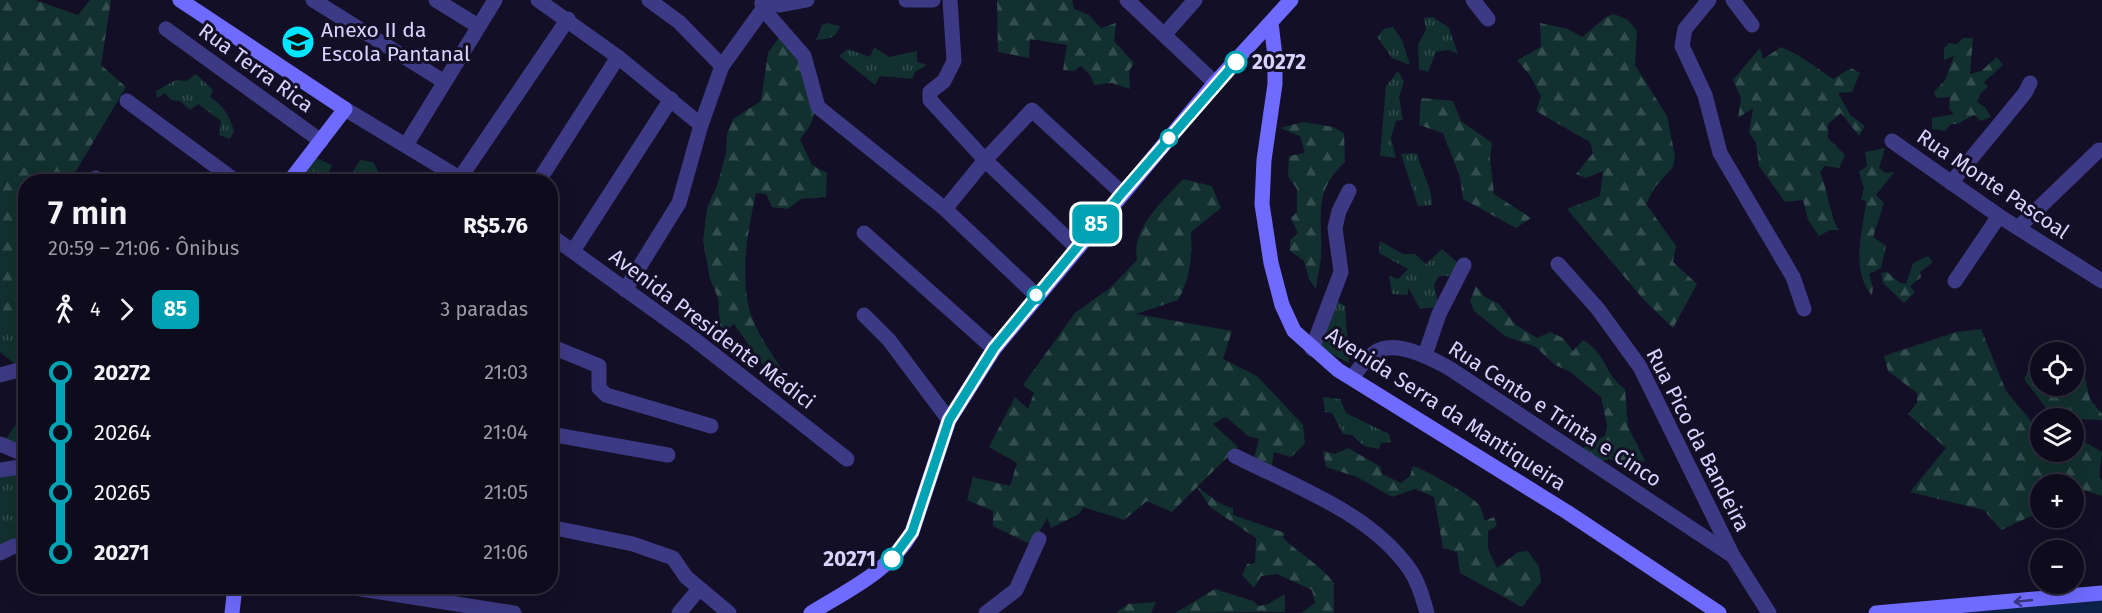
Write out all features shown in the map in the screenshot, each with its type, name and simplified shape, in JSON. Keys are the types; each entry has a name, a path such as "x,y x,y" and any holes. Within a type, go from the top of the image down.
{"main road":[{"path":"180,0 345,109 295,174"},
{"path":"811,613 875,573 903,546 912,532 949,420 994,348 1215,83 1291,0"},
{"name":"Avenida Serra da Mantiqueira","path":"1271,23 1275,56 1275,84 1264,160 1262,204 1271,263 1282,305 1294,331 1312,349 1352,378 1567,512 1719,613"},
{"path":"1876,613 2102,593"},
{"path":"232,613 234,594"}],"street":[{"path":"313,0 443,81"},
{"path":"436,0 478,26"},
{"path":"406,145 443,81 495,0"},
{"path":"538,0 568,19 618,57 700,125"},
{"path":"649,0 679,22 722,66"},
{"path":"762,4 780,5 807,0"},
{"path":"906,0 933,0"},
{"path":"950,0 954,61 944,81 930,92 930,100 934,108 1076,247"},
{"path":"1127,0 1215,83"},
{"path":"1165,34 1195,0"},
{"path":"1473,0 1488,19"},
{"path":"1709,0 1685,29 1682,46 1705,95 1720,153 1788,267 1798,288 1804,309"},
{"path":"1733,0 1752,25"},
{"path":"625,290 679,203 700,125 722,66 762,4"},
{"path":"762,4 804,56 818,107 945,209 1036,295"},
{"path":"467,174 568,19"},
{"name":"Rua Terra Rica","path":"166,29 321,141"},
{"path":"543,174 618,57"},
{"path":"1951,183 2025,93 2030,82"},
{"path":"573,251 671,99"},
{"path":"127,101 226,174"},
{"path":"345,109 453,174"},
{"path":"945,209 985,160 1032,110 1122,193"},
{"name":"Rua Monte Pascoal","path":"1892,141 1999,216 2099,274"},
{"path":"2019,227 2099,150"},
{"path":"1312,349 1341,272 1335,228 1339,211 1349,191"},
{"path":"1955,281 1999,216"},
{"path":"864,233 994,348"},
{"name":"Avenida Presidente Médici","path":"558,241 694,339 846,459"},
{"name":"Rua Pico da Bandeira","path":"1558,264 1598,309 1640,367 1733,556 1769,613"},
{"path":"1425,356 1439,314 1464,266"},
{"path":"864,315 889,340 949,420"},
{"name":"Rua Cento e Trinta e Cinco","path":"1352,378 1375,352 1384,348 1403,349 1425,356 1458,375 1733,556"},
{"path":"558,349 599,366 599,388 606,395 711,426"},
{"path":"0,375 18,370"},
{"path":"558,435 668,455"},
{"path":"0,444 18,452"},
{"path":"1235,456 1338,509 1364,525 1410,570 1427,613"},
{"path":"0,470 18,467"},
{"path":"558,529 663,553 673,558 686,577 729,613"},
{"path":"986,613 1016,590 1039,539"},
{"path":"0,553 14,546 18,547"},
{"path":"679,613 699,589"},
{"path":"393,594 514,613"}],"green space":[{"path":"0,0 35,0 78,15 90,0 111,0 101,65 126,87 74,174 18,174 18,234 16,235 18,236 18,336 6,330 0,335"},
{"path":"997,0 1072,0 1074,9 1089,15 1101,28 1116,23 1114,41 1134,63 1129,71 1130,89 1112,83 1094,85 1090,75 1081,66 1074,71 1063,70 1067,45 1030,39 1029,58 998,52"},
{"path":"1614,14 1628,20 1637,31 1635,65 1667,116 1675,156 1673,167 1655,187 1646,204 1676,246 1673,262 1697,284 1673,328 1644,300 1567,209 1600,196 1603,171 1586,178 1576,174 1593,153 1590,142 1536,111 1541,96 1530,76 1517,60 1541,47 1540,23 1568,29 1582,37 1606,17"},
{"path":"1433,17 1449,28 1458,54 1449,50 1436,52 1428,72 1419,69 1418,44 1426,30 1424,18"},
{"path":"827,23 840,26 836,34 816,40 822,25"},
{"path":"1393,27 1402,40 1410,65 1392,58 1377,37 1384,29"},
{"path":"780,36 800,65 814,101 811,123 800,139 812,165 827,173 826,197 801,199 788,209 772,207 766,194 756,193 746,248 746,290 755,324 788,378 775,382 734,324 721,335 718,298 710,279 703,241 707,208 718,183 726,153 727,134 733,119 761,101 768,53"},
{"path":"1963,38 1973,38 1970,74 1981,71 1997,57 2003,65 1984,82 1988,87 1981,93 1977,102 1985,107 1991,117 1981,121 1974,115 1957,124 1951,124 1945,131 1932,129 1932,118 1954,114 1949,109 1950,97 1936,98 1934,92 1945,80 1954,56 1944,60 1944,48 1949,43 1957,44"},
{"path":"874,47 889,57 917,51 917,62 927,65 915,72 912,79 880,76 875,85 839,56 848,49 870,57"},
{"path":"1781,47 1798,55 1833,79 1851,68 1860,73 1852,92 1838,93 1850,115 1865,126 1859,136 1841,113 1828,124 1828,138 1845,155 1839,168 1825,166 1820,172 1838,230 1830,230 1819,236 1808,220 1803,200 1785,202 1759,166 1756,143 1749,133 1753,108 1738,118 1741,98 1733,80 1760,48 1763,59"},
{"path":"1398,71 1404,82 1399,97 1403,120 1396,121 1391,138 1396,158 1380,156 1386,86"},
{"path":"196,74 213,90 210,97 222,107 228,116 234,131 230,139 219,135 221,121 198,104 190,110 180,101 171,100 165,93 157,98 156,91 176,80 186,81"},
{"path":"1421,98 1453,101 1461,121 1492,143 1490,158 1494,194 1531,218 1516,228 1463,199 1460,177 1443,133 1419,125"},
{"path":"1303,122 1333,127 1344,133 1345,162 1328,184 1321,206 1321,257 1316,289 1309,279 1304,261 1290,251 1290,240 1298,233 1291,218 1297,212 1297,189 1288,176 1289,156 1305,153 1300,136 1280,128"},
{"path":"1885,148 1879,168 1885,173 1894,172 1876,195 1884,203 1873,237 1886,246 1881,268 1869,274 1873,287 1872,295 1861,274 1860,250 1866,201 1861,200 1864,188 1859,172 1867,166 1865,152"},
{"path":"1417,153 1432,205 1418,206 1401,154"},
{"path":"314,157 332,165 328,174 306,171"},
{"path":"360,160 373,162 379,173 379,174 352,174"},
{"path":"1183,179 1212,186 1221,208 1191,232 1190,267 1178,300 1136,314 1232,331 1223,359 1257,376 1303,425 1305,444 1291,457 1274,452 1271,472 1253,462 1259,439 1248,436 1226,417 1213,424 1238,447 1172,512 1147,501 1124,520 1083,507 1079,514 1051,528 1047,518 1032,545 993,526 993,511 967,500 973,477 1010,486 1017,463 989,447 1015,397 1028,409 1034,393 1023,385 1075,313 1110,288 1137,260 1136,248 1144,226 1158,206"},
{"path":"0,185 18,207 18,362 15,364 0,352"},
{"path":"1380,241 1403,254 1415,254 1426,264 1442,249 1458,263 1450,276 1439,276 1434,285 1439,307 1420,309 1408,287 1408,295 1392,294 1389,275 1398,279 1408,269 1379,253"},
{"path":"1928,256 1933,262 1920,272 1921,277 1910,286 1915,292 1904,303 1883,283 1881,273 1887,272 1899,282 1906,284 1913,263"},
{"path":"1476,286 1485,297 1499,304 1516,325 1537,338 1550,332 1563,338 1573,351 1583,340 1597,352 1613,377 1625,389 1628,427 1645,461 1626,467 1609,459 1597,462 1579,450 1605,436 1607,426 1601,397 1569,371 1555,365 1536,347 1505,336 1474,311 1470,301"},
{"path":"1335,300 1345,306 1349,363 1317,346"},
{"path":"1981,329 2006,391 2030,420 2030,462 2084,462 2084,441 2102,452 2099,476 2102,481 2102,496 2084,490 2084,474 2030,474 2030,517 2001,530 1984,510 1910,492 1946,448 1908,414 1917,403 1917,393 1888,371 1884,356 1956,332"},
{"path":"2030,367 2030,387 2024,379"},
{"path":"2084,374 2090,399 2102,414 2102,420 2084,419 2084,408 2046,408 2037,396 2084,396"},
{"path":"1323,397 1340,399 1346,413 1389,434 1391,442 1381,443 1379,449 1364,446 1352,435 1343,434 1332,413 1325,412"},
{"path":"18,421 18,446 3,443"},
{"path":"1348,448 1381,467 1382,474 1401,483 1410,476 1413,466 1418,468 1474,500 1485,521 1494,517 1497,526 1488,531 1488,549 1497,568 1518,552 1528,551 1539,567 1541,582 1522,607 1460,573 1457,552 1443,548 1434,497 1415,489 1392,497 1357,477 1326,467 1323,451 1335,454"},
{"path":"18,470 18,539 0,549 0,476"},
{"path":"1197,487 1218,502 1233,508 1233,515 1285,533 1283,538 1322,570 1334,583 1334,613 1301,613 1315,603 1312,590 1277,574 1261,576 1254,588 1242,575 1247,564 1255,563 1256,538 1210,507"},
{"path":"1215,589 1253,601 1259,606 1268,604 1285,594 1285,612 1175,613"},
{"path":"1156,602 1151,613 1116,613 1128,604"}],"water":[{"path":"2102,597 2102,613 1957,613"}],"bus line":[{"name":"85","path":"892,559 912,532 949,420 994,348 1076,247 1215,83 1236,62"}],"place":[{"name":"Anexo II da Escola Pantanal","path":"298,42"},
{"name":"20272","path":"1236,62"},
{"name":"20271","path":"892,559"}]}
